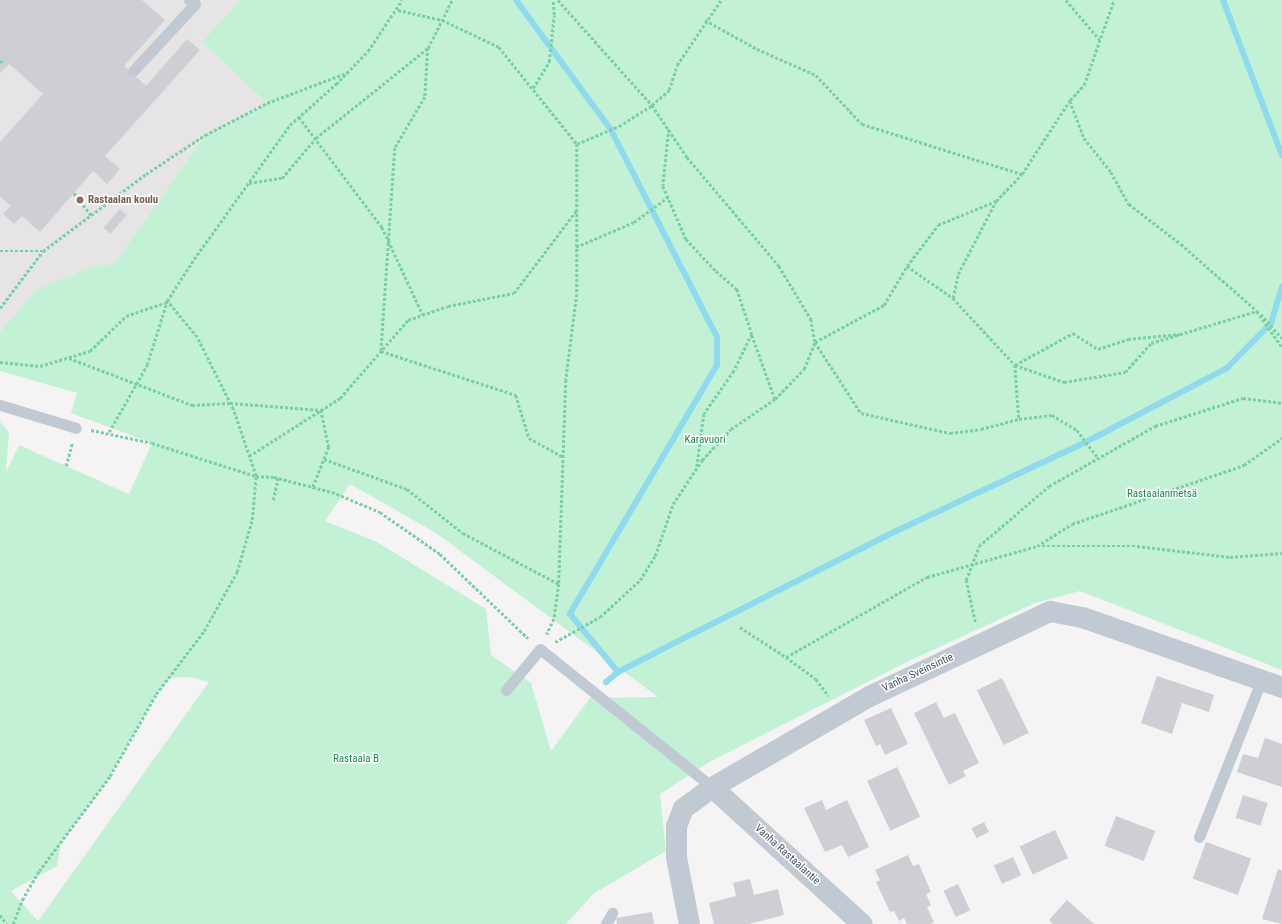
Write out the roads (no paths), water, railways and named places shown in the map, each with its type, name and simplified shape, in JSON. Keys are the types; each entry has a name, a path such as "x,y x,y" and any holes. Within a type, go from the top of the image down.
{"street":[{"name":"Vanha Sveinsintie","path":"689,924 676,857 676,826 684,808 712,787 869,696 1050,612 1082,617 1282,687"},
{"name":"Vanha Rastaalantie","path":"712,787 862,924"}],"lane":[{"path":"133,71 195,1"},
{"path":"0,405 76,428"},
{"path":"506,690 540,649 712,787"},
{"path":"1198,837 1262,679"},
{"path":"606,924 612,913"}],"waterway":[{"path":"516,0 611,130 717,337 717,365 570,614 618,672"},
{"path":"1223,0 1282,155"},
{"path":"606,682 618,672 694,633 894,532 1086,442 1227,368 1271,323 1282,287"}],"place":[{"name":"Rastaalan koulu","path":"80,200"}],"park label":[{"name":"Karavuori","path":"705,440"},
{"name":"Rastaalanmetsä","path":"1162,494"},
{"name":"Rastaala B","path":"356,759"}]}
